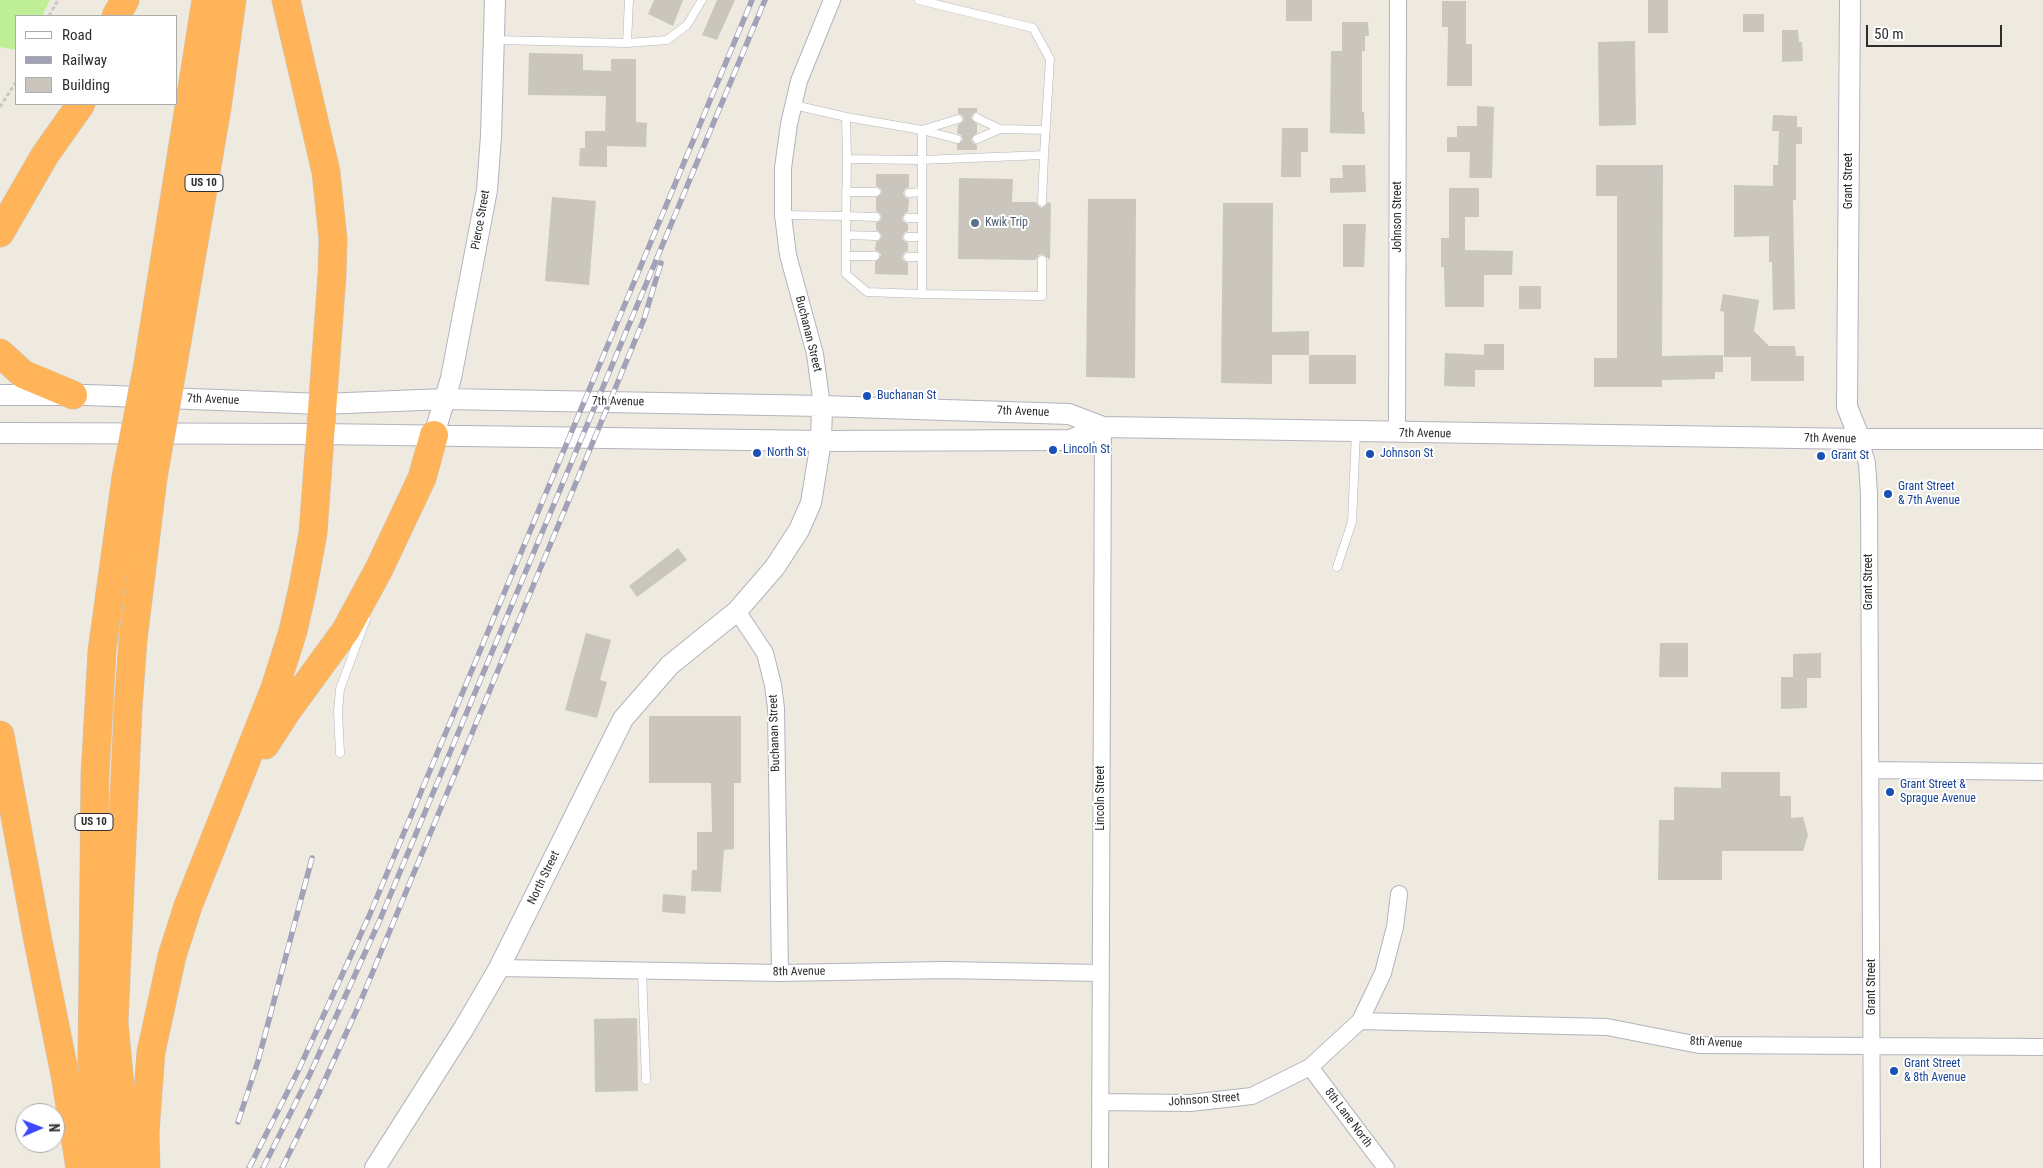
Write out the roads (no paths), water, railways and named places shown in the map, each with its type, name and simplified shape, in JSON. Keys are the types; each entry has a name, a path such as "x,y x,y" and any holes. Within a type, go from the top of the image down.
{"highway":[{"path":"117,15 125,0"},
{"name":"US 10","path":"128,1168 114,1023 128,708 153,478 177,184 206,0"},
{"name":"US 10","path":"103,1168 92,1061 95,775 102,651 126,477 161,364 217,108 232,0"},
{"path":"146,1168 145,1133 151,1052 162,998 181,926 275,688 293,631 313,533 333,239 326,172 286,0"},
{"path":"177,184 185,98 180,58 178,56"},
{"path":"0,205 62,105"},
{"path":"0,233 45,154 80,105"},
{"path":"0,353 23,374 73,395"},
{"path":"226,808 287,711 346,630 379,569 422,478 434,435"},
{"path":"0,735 65,1075 80,1168"}],"street":[{"name":"Pierce Street","path":"434,435 451,378 487,190 491,136 495,0"},
{"name":"Buchanan Street","path":"780,973 776,708 773,685 765,653 737,611 775,567 799,530 811,503 821,441 822,406 816,354 788,255 783,215 783,168 789,124 799,81 832,0"},
{"name":"Johnson Street","path":"1397,433 1398,0"},
{"name":"Grant Street","path":"1850,0 1847,406 1860,439 1867,464 1869,494 1872,1168"},
{"name":"7th Avenue","path":"0,395 73,395 322,404 445,399 822,406 1069,414 1103,428 1860,439 2043,439"},
{"path":"0,433 434,435 821,441 1070,440 1103,428"},
{"name":"Lincoln Street","path":"1100,1168 1103,428"},
{"name":"North Street","path":"375,1168 464,1028 499,968 623,719 670,665 737,611"},
{"path":"1870,770 2043,772"},
{"name":"Johnson Street","path":"1100,1102 1190,1104 1252,1096 1310,1067 1360,1020 1384,973 1395,927 1399,894"},
{"name":"8th Avenue","path":"499,968 780,973 944,970 1100,973"},
{"name":"8th Avenue","path":"1360,1020 1607,1027 1699,1045 2043,1048"},
{"name":"8th Lane North","path":"1310,1067 1386,1168"}],"lane":[{"path":"628,43 629,0"},
{"path":"495,40 628,43 667,40 687,25 702,0"},
{"path":"919,0 1033,28 1050,58 1042,202"},
{"path":"794,105 846,117 922,130 957,139"},
{"path":"846,117 846,274 867,292 1042,296 1042,260"},
{"path":"977,118 1000,129 1046,130"},
{"path":"922,130 958,119"},
{"path":"977,139 1000,129"},
{"path":"922,130 922,294"},
{"path":"847,159 921,160 1044,155"},
{"path":"846,192 876,192"},
{"path":"909,193 921,192"},
{"path":"783,215 876,217"},
{"path":"908,218 921,218"},
{"path":"846,235 876,236"},
{"path":"908,237 921,237"},
{"path":"846,256 875,256"},
{"path":"908,256 922,257"},
{"path":"1337,568 1352,522 1356,432"},
{"path":"340,753 338,712 340,689 370,605 379,569"},
{"path":"642,971 646,1080"}],"railway":[{"path":"249,1168 298,1071 370,914 752,0"},
{"path":"263,1168 309,1076 379,922 765,0"},
{"path":"282,1168 359,1005 644,319 661,263"},
{"path":"238,1122 258,1061 312,858"}],"place":[{"name":"Kwik Trip","path":"975,223"},
{"name":"Buchanan St","path":"867,396"},
{"name":"Lincoln St","path":"1053,450"},
{"name":"North St","path":"757,453"},
{"name":"Johnson St","path":"1370,454"},
{"name":"Grant St","path":"1821,456"},
{"name":"Grant Street & 7th Avenue","path":"1888,494"},
{"name":"Grant Street & Sprague Avenue","path":"1890,792"},
{"name":"Grant Street & 8th Avenue","path":"1894,1071"}]}
